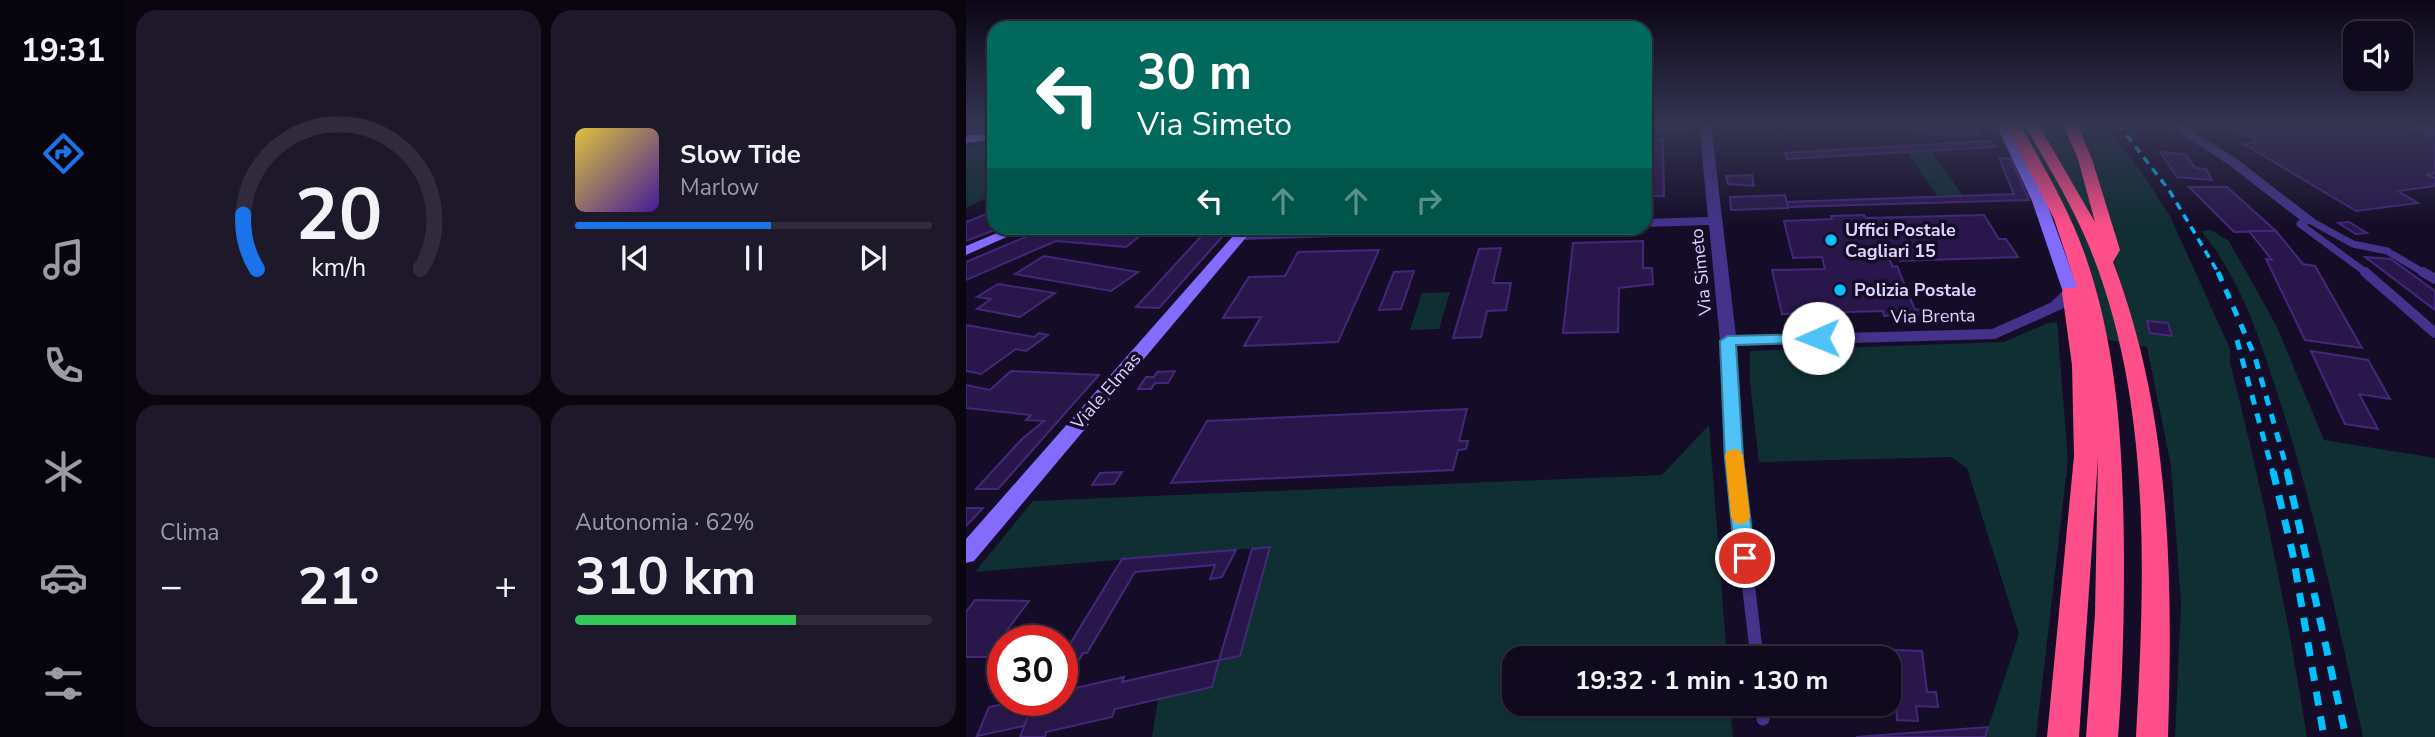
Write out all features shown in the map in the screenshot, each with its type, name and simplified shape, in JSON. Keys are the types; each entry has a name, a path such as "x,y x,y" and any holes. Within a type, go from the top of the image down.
{"highway":[{"path":"2031,158 2075,250 2099,341 2106,388 2111,530 2108,684 2102,737"},
{"path":"2050,158 2079,209 2104,262 2141,389 2154,496 2156,569 2152,737"},
{"path":"2085,158 2111,250 2104,262"},
{"path":"2063,737 2086,456 2082,365 2071,292"}],"main road":[{"path":"2019,158 2039,201 2071,292"},
{"path":"966,250 1003,235"},
{"name":"Viale Elmas","path":"966,554 1240,235"}],"street":[{"name":"Via Simeto","path":"1709,158 1728,341 1734,458"},
{"path":"2227,158 2309,220"},
{"path":"1652,223 1715,221"},
{"name":"Via Brenta","path":"1728,341 1996,334 2056,306 2071,292"}],"lane":[{"path":"2435,279 2387,251 2353,244 2309,220 2300,224 2380,283 2435,333"},
{"path":"1734,458 1756,646"}],"green space":[{"path":"966,158 987,158 987,198 966,208"},
{"path":"1911,158 1936,158 1963,196 1938,197"},
{"path":"2025,158 2131,158 2170,216 2230,349 2230,363 2253,456 2282,596 2307,737 2175,737 2181,603 2171,466 2147,347 2089,336 2067,242"},
{"path":"2211,230 2229,241 2277,327 2324,440 2435,458 2435,737 2363,737 2325,565 2291,437 2247,309 2227,269 2201,231"},
{"path":"1450,292 1439,329 1410,330 1422,293"},
{"path":"2057,322 2068,460 2036,737 1985,737 2019,634 1967,468 1951,457 1759,462 1750,382 1750,351 2004,342 2048,323"},
{"path":"1709,425 1726,646 1502,646 1502,716 1731,716 1733,737 1152,737 1158,700 1212,687 1219,660 1240,656 1269,547 975,572 1033,501 1662,475"}],"building":[{"path":"1652,158 1663,158 1664,196 1652,196"},
{"path":"1999,158 2011,159 2029,200 1788,207 1786,202 2014,194"},
{"path":"2164,158 2188,158 2195,168 2206,169 2212,180 2177,177"},
{"path":"2268,158 2435,158 2435,173 2427,175 2435,178 2435,186 2398,191 2418,203 2356,211"},
{"path":"1752,175 1754,186 1728,184 1726,176"},
{"path":"2189,187 2227,187 2276,231 2234,232"},
{"path":"1785,195 1788,208 1731,210 1730,197"},
{"path":"987,214 987,233 966,241 966,222"},
{"path":"1864,215 1866,218 1984,215 1999,239 2006,239 2018,257 1900,261 1899,258 1889,258 1893,267 1897,266 1915,310 1921,309 1923,314 1884,316 1883,311 1782,314 1772,270 1825,269 1822,257 1793,258 1784,221"},
{"path":"2349,222 2367,233 2356,234 2338,223"},
{"path":"2249,231 2276,231 2303,264 2315,266 2362,348 2305,340 2266,259 2272,260"},
{"path":"1030,235 1141,235 1126,247 1056,241 966,280 966,262"},
{"path":"1202,235 1224,235 1159,308 1136,307"},
{"path":"1643,241 1643,268 1652,268 1653,284 1619,288 1618,332 1563,333 1573,243"},
{"path":"1501,248 1493,283 1511,283 1506,310 1487,311 1481,337 1453,338 1479,249"},
{"path":"1379,250 1338,342 1244,346 1261,317 1223,318 1249,277 1285,276 1298,252"},
{"path":"1044,256 1138,272 1111,291 1015,274"},
{"path":"2365,257 2391,259 2435,291 2435,310"},
{"path":"1414,271 1401,309 1379,310 1394,272"},
{"path":"998,284 1055,293 1020,317 977,309 991,299 977,297"},
{"path":"2147,321 2168,323 2172,336 2150,333"},
{"path":"966,325 1034,337 1039,333 1048,335 1026,351 1016,349 981,374 966,371"},
{"path":"2311,351 2368,360 2390,399 2359,394 2378,429 2345,424"},
{"path":"1011,371 1099,375 998,489 976,489 1022,439 1044,421 1026,420 1031,415 966,408 966,385 990,390"},
{"path":"1175,371 1168,383 1155,383 1151,389 1138,389 1146,377 1154,377 1157,372"},
{"path":"1467,409 1459,441 1468,441 1466,449 1458,450 1453,470 1171,483 1207,421"},
{"path":"1122,472 1114,484 1092,485 1100,473"},
{"path":"966,508 983,508 966,526"},
{"path":"1270,547 1240,656 1219,660 1252,549"},
{"path":"1236,550 1222,577 1210,579 1215,565 1135,572 1087,653 1083,653 1078,662 1078,631 1122,559"},
{"path":"975,600 1029,601 1011,625 987,625 987,657 966,657 966,612"},
{"path":"1901,650 1922,651 1927,692 1936,692 1938,707 1916,706 1918,721 1897,720 1897,716 1901,716"},
{"path":"1219,660 1212,687 1115,709 1112,717 1046,732 1045,737 1020,737 1028,716 1078,716 1078,687 1124,677 1122,682"},
{"path":"987,712 987,716 1028,716 1024,726 977,736"},
{"path":"1988,727 1985,737 1856,737"}],"railway":[{"path":"2145,158 2169,190 2219,273"},
{"path":"2219,273 2255,357 2288,473"},
{"path":"2237,340 2273,473"},
{"path":"2273,471 2293,555 2324,737"},
{"path":"2287,471 2346,737"}],"slow traffic":[{"path":"1734,455 1741,517"}],"place":[{"name":"Uffici Postale Cagliari 15","path":"1831,240"},
{"name":"Polizia Postale","path":"1840,290"}],"route":[{"path":"1745,558 1734,458 1728,341 1818,338"}]}
